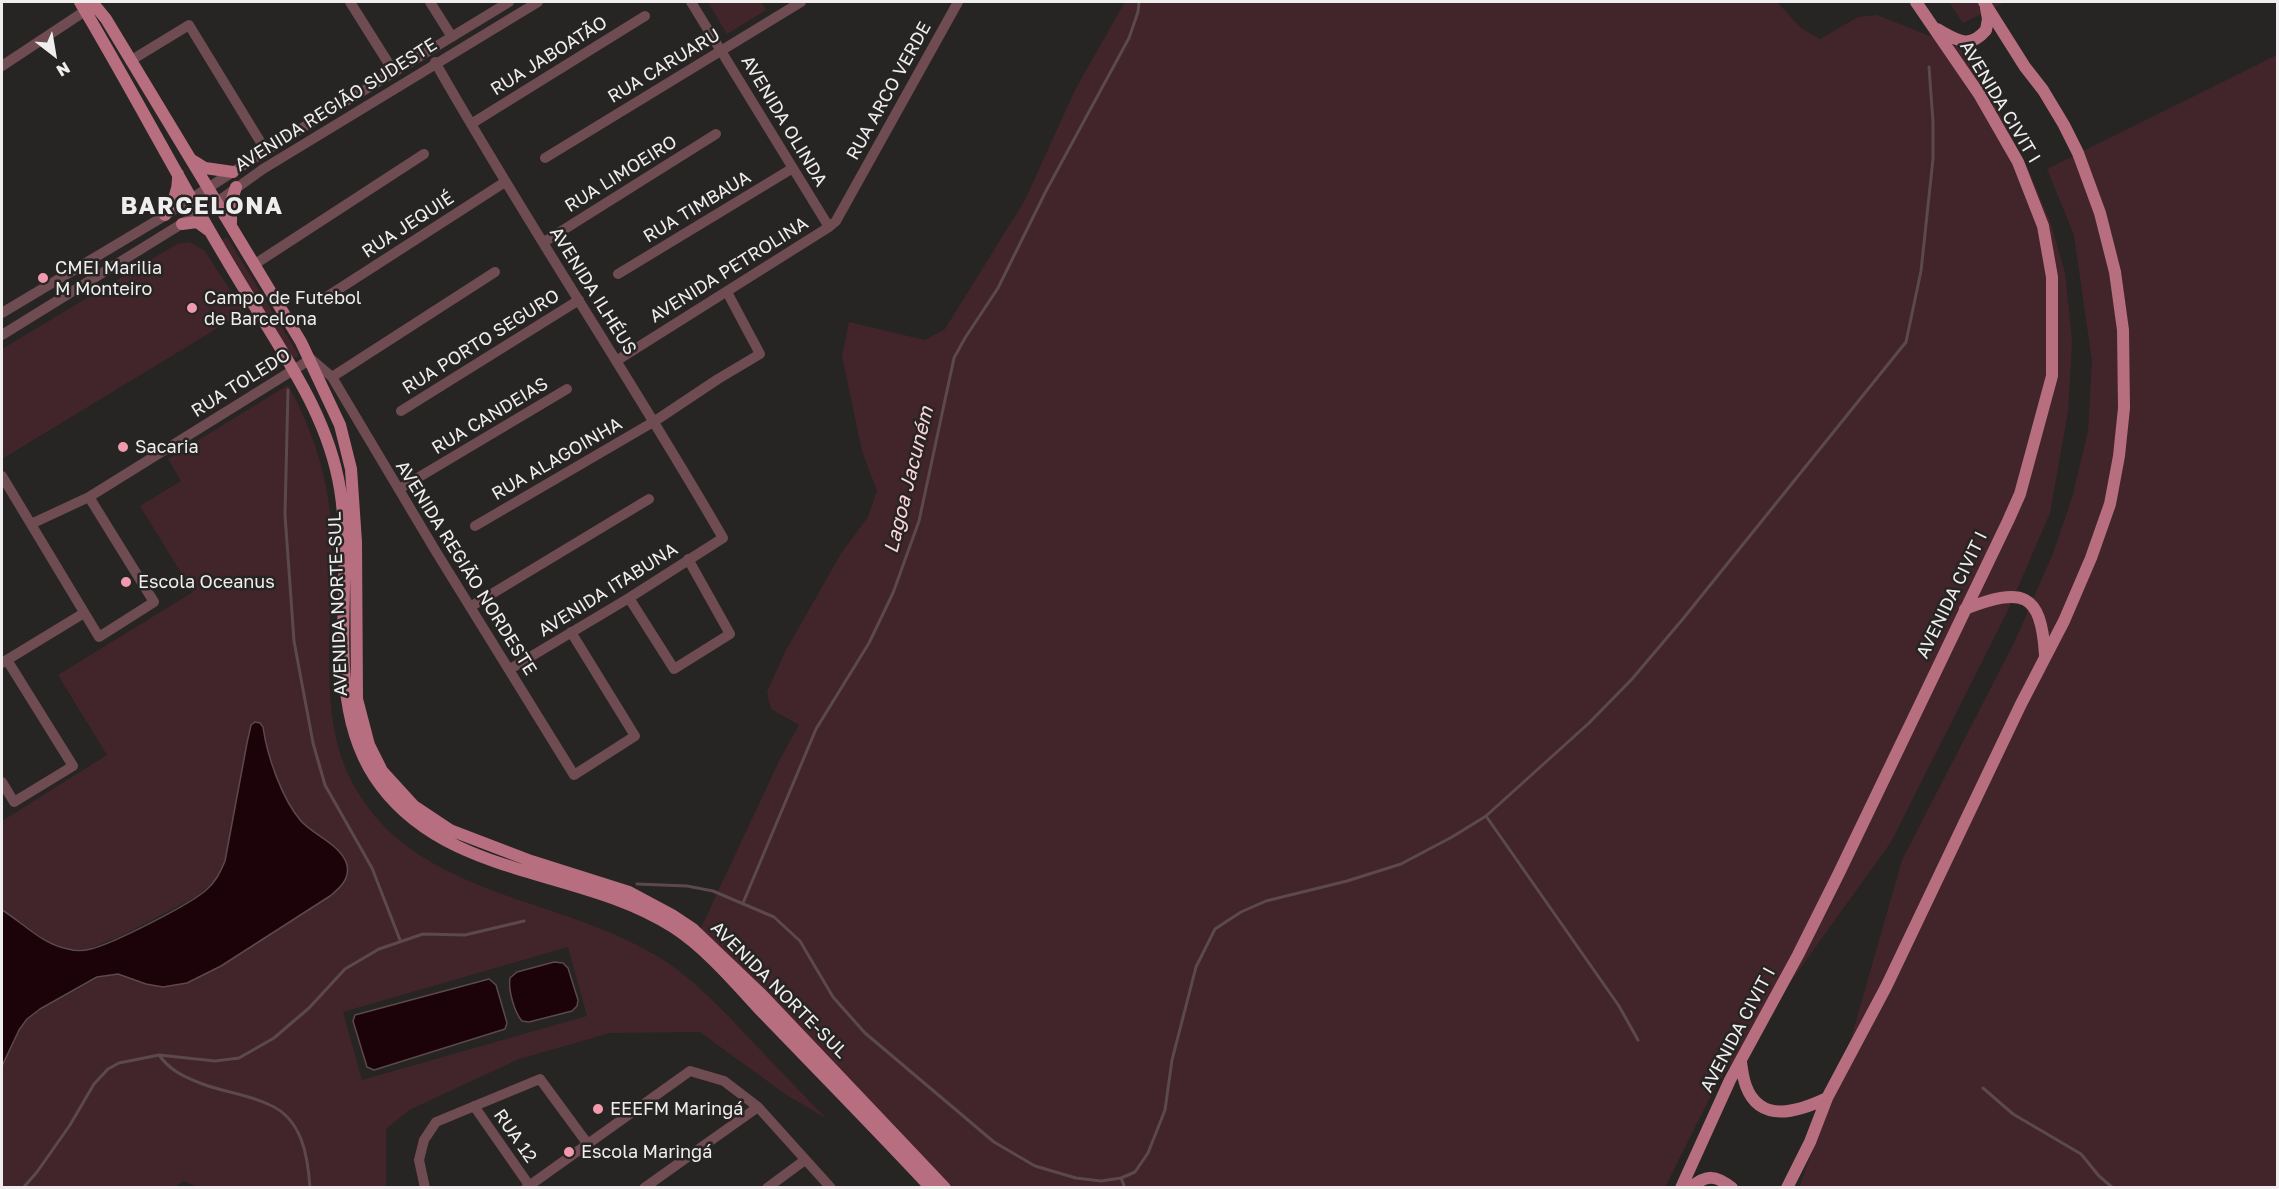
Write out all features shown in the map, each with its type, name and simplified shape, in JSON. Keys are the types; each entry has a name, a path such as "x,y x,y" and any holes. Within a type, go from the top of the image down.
{"main road":[{"name":"AVENIDA CIVIT I","path":"1681,1188 1712,1116 1803,945 2020,494 2052,376 2052,277 2043,226 2018,162 1979,94 1916,2"},
{"path":"1934,27 1956,40 1965,42 1974,40 1986,30 1988,19 1984,2"},
{"path":"1787,1188 1810,1142 1827,1098 1886,987 2064,621 2091,558 2110,504 2124,408 2123,330 2108,240 2078,153 2043,90 2025,67 1984,2"},
{"name":"AVENIDA NORTE-SUL","path":"86,5 106,19 255,264 310,358 340,425 351,469 357,543 357,699 369,745 382,771 414,806 450,830 531,861 629,892 693,929 760,993 945,1188"},
{"name":"AVENIDA NORTE-SUL","path":"86,5 192,199 294,370 322,424 336,471 344,525 345,700 360,752 381,787 393,801 421,824 462,849 488,860 621,901 674,927 745,993 931,1188"},
{"path":"190,160 205,168 233,172"},
{"path":"165,215 179,187 178,173"},
{"path":"232,227 231,202 236,188"},
{"path":"182,224 197,222 213,236"},
{"path":"1965,609 2004,596 2023,598 2034,607 2041,620 2045,657"},
{"path":"1741,1062 1746,1086 1756,1104 1773,1112 1810,1106 1827,1098"},
{"path":"1690,1188 1701,1179 1719,1178 1732,1188"}],"street":[{"path":"350,2 394,72"},
{"path":"430,2 452,36"},
{"name":"AVENIDA REGIÃO SUDESTE","path":"2,313 192,199 509,2"},
{"name":"AVENIDA REGIÃO SUDESTE","path":"2,335 200,213 263,169 435,62 538,2"},
{"name":"AVENIDA OLINDA","path":"691,2 829,227"},
{"name":"RUA CARUARU","path":"545,158 801,2"},
{"name":"RUA ARCO VERDE","path":"829,227 836,221 958,2"},
{"path":"2,66 86,5"},
{"name":"RUA JABOATÃO","path":"471,124 645,16"},
{"path":"130,61 189,25 266,151"},
{"name":"AVENIDA ILHÉUS","path":"435,62 505,182 655,421 723,538"},
{"name":"RUA LIMOEIRO","path":"544,242 716,134"},
{"path":"255,264 424,154"},
{"name":"RUA TIMBAUA","path":"618,274 793,168"},
{"name":"RUA JEQUIÉ","path":"328,296 505,182"},
{"name":"AVENIDA PETROLINA","path":"616,361 829,227"},
{"path":"101,253 110,260 111,269"},
{"path":"74,268 84,286"},
{"path":"332,377 495,272"},
{"name":"RUA ALAGOINHA","path":"475,526 655,421 760,354 727,292"},
{"name":"RUA PORTO SEGURO","path":"401,411 579,300"},
{"name":"RUA TOLEDO","path":"31,524 89,497 310,358"},
{"name":"AVENIDA REGIÃO NORDESTE","path":"310,358 332,377 365,435 574,775 635,736 571,632"},
{"name":"RUA CANDEIAS","path":"399,489 567,389"},
{"path":"2,476 99,637 154,602 89,497"},
{"path":"2,501 12,494"},
{"path":"470,607 649,499"},
{"name":"AVENIDA ITABUNA","path":"510,669 629,598 723,538"},
{"path":"629,598 674,669 730,634 688,560"},
{"path":"2,782 14,802 73,766 4,662 84,613"},
{"path":"527,1186 690,1071 724,1081 759,1107 831,1188"},
{"path":"426,1188 419,1160 423,1140 436,1122 540,1079 587,1143"},
{"name":"RUA 12","path":"474,1106 527,1186"},
{"path":"644,1188 759,1107"},
{"path":"767,1188 805,1160"}],"shaded area":[{"path":"708,2 761,2 766,10 727,34"},
{"path":"1125,2 1777,2 1801,28 1820,39 1858,17 1877,15 1960,48 1992,99 2030,173 2051,224 2065,273 2072,340 2068,412 2050,513 2008,610 1891,842 1717,1084 1665,1187 953,1187 700,930 779,761 799,725 771,709 767,692 785,652 842,552 868,517 877,491 862,451 842,356 849,322 925,340 945,329 1025,200 1075,90"},
{"path":"1949,2 2005,2 1963,23"},
{"path":"2277,55 2277,1187 1799,1188 1846,1056 1902,860 2015,641 2053,553 2072,498 2088,431 2092,361 2074,235 2047,169"},
{"path":"227,237 298,354 297,358 293,357 222,240"},
{"path":"190,242 205,251 244,312 2,459 2,349 172,247"},
{"path":"288,385 315,447 328,496 332,545 329,648 332,716 339,748 350,778 377,818 410,849 449,872 625,939 665,961 718,1006 827,1119 785,1094 700,1032 610,1033 519,1059 409,1110 386,1129 386,1187 200,1188 184,1181 172,1188 2,1187 2,1066 19,1030 33,1014 104,975 126,975 146,984 163,987 193,981 221,966 330,896 341,886 347,875 348,870 344,858 333,846 301,821 286,800 271,764 263,727 255,722 247,743 225,861 217,878 197,896 123,935 88,949 67,949 52,944 2,910 2,821 107,755 58,675 193,592 140,506 181,481 168,459","holes":["568,947 587,1016 362,1080 343,1012"]},
{"path":"255,722 260,723 263,727 276,777 294,812 306,826 333,846 344,858 348,870 343,883 330,896 221,966 187,983 163,987 146,984 118,974 97,977 40,1009 27,1019 19,1030 2,1066 2,910 50,943 71,950 82,950 91,949 132,932 196,898 212,885 225,861 247,743 251,725"},
{"path":"554,962 563,963 568,968 578,1000 577,1006 572,1011 529,1022 522,1021 512,1000 510,978 517,972"},
{"path":"489,979 496,985 507,1023 505,1029 374,1070 367,1067 353,1021 355,1015"}],"waterway":[{"name":"Lagoa Jacuném","path":"743,903 816,729 869,643 893,593 919,521 954,358 998,288 1046,191 1129,38 1139,2"},
{"path":"637,884 687,886 713,891 774,917 800,941 833,997 865,1033 994,1142 1035,1166 1076,1178 1101,1181 1121,1178 1135,1172 1148,1153 1165,1110 1172,1060 1196,967 1215,929 1241,912 1266,901 1347,881 1401,864 1486,816 1589,723 1632,679 1906,342 1921,271 1933,159 1929,67"},
{"path":"288,390 285,515 294,641 313,743 325,785 372,868 400,940"},
{"path":"1486,816 1619,1006 1638,1040"},
{"name":"Lagoa Jacuném","path":"23,1188 70,1125 94,1084 108,1069 119,1063 159,1055 215,1061 239,1058 274,1038 309,1008 345,969 379,949 423,934 465,935 524,921"},
{"path":"159,1055 172,1069 188,1078 262,1101 281,1111 296,1129 301,1140 305,1151 310,1188"},
{"path":"1983,1088 2013,1114 2081,1154 2099,1176 2113,1188"},
{"path":"1121,1178 1125,1188"}],"place":[{"name":"CMEI Marilia M Monteiro","path":"43,278"},
{"name":"Campo de Futebol de Barcelona","path":"192,308"},
{"name":"Sacaria","path":"123,447"},
{"name":"Escola Oceanus","path":"126,582"},
{"name":"EEEFM Maringá","path":"598,1109"},
{"name":"Escola Maringá","path":"569,1152"}],"district":[{"name":"BARCELONA","path":"202,206"}]}
